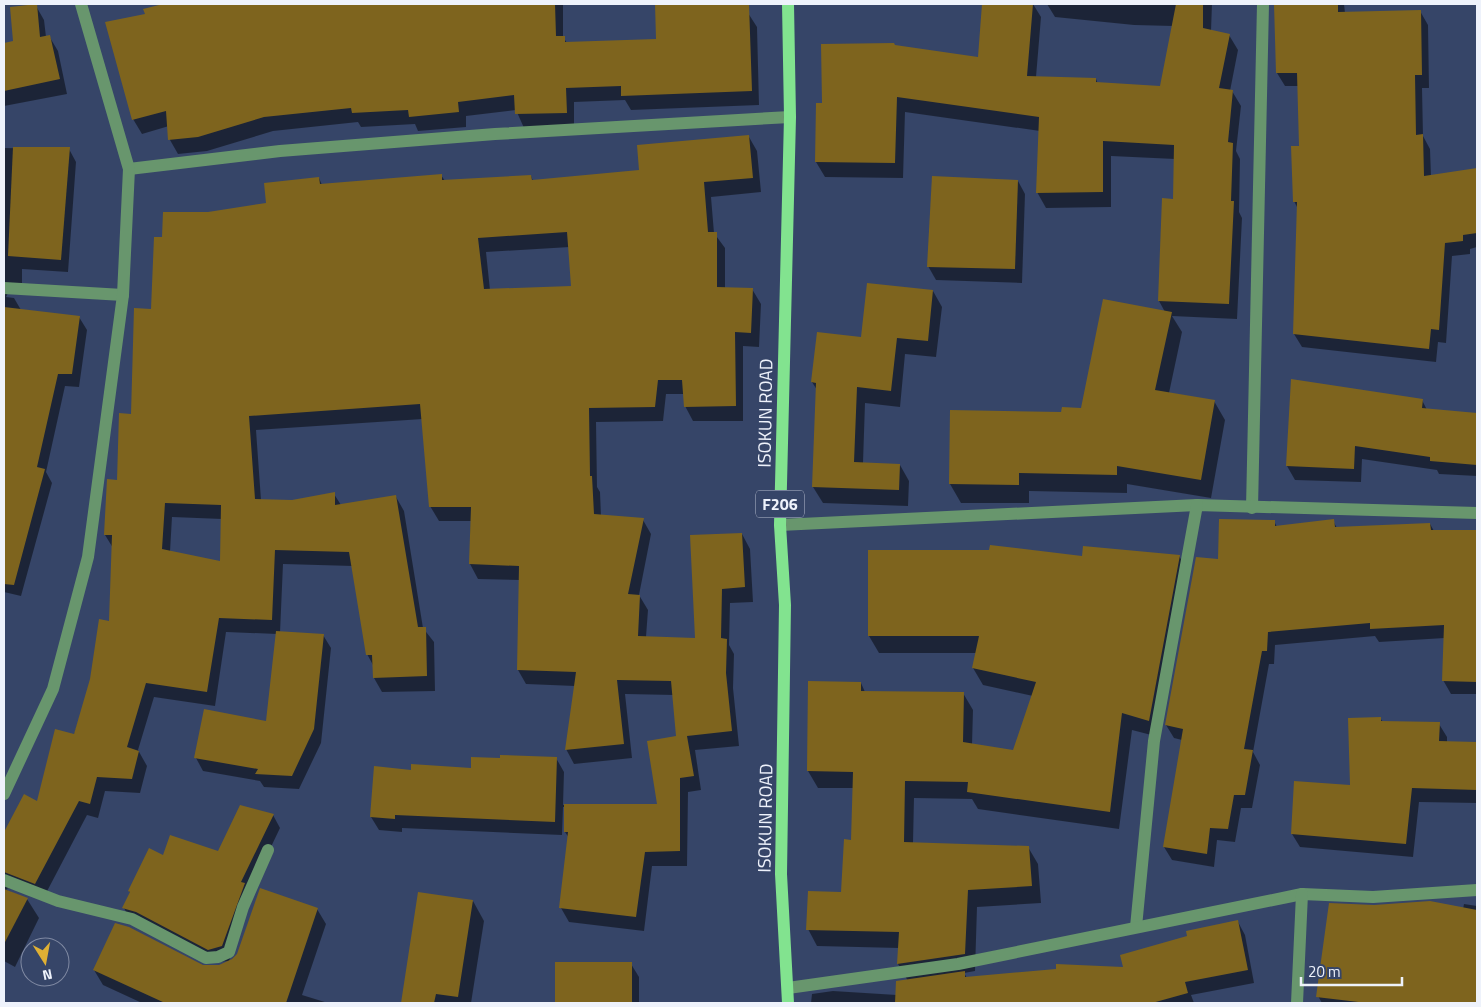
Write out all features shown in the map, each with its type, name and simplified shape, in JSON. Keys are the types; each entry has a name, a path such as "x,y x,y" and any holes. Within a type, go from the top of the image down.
{"main road":[{"name":"ISOKUN ROAD","path":"788,4 790,117 780,525 785,605 782,874 788,1003"}],"street":[{"path":"4,794 53,689 88,558 123,295 129,169 81,4"},
{"path":"1252,508 1263,4"},
{"path":"129,169 280,151 495,134 790,117"},
{"path":"4,288 123,295"},
{"path":"1136,927 1154,740 1197,505"},
{"path":"780,525 1197,505 1477,513"},
{"path":"4,880 58,901 132,919 206,958 218,957 229,952 243,907 268,850"},
{"path":"788,988 958,964 1302,894 1373,897 1477,890"},
{"path":"1296,1003 1302,894"}],"building":[{"path":"37,4 40,37 50,35 60,79 4,91 4,43 13,41 10,7"},
{"path":"163,4 555,4 556,36 565,36 565,42 656,39 655,4 749,4 752,91 621,96 621,86 566,88 567,113 515,114 514,95 458,102 459,112 409,117 408,110 352,113 351,108 264,117 198,137 168,140 166,111 132,120 105,22 145,14 143,9"},
{"path":"982,4 1033,4 1027,76 1096,78 1096,82 1160,86 1176,4 1203,4 1203,28 1230,34 1219,88 1233,90 1228,142 1233,143 1231,201 1234,201 1229,304 1158,301 1162,198 1173,199 1174,145 1103,141 1103,192 1036,193 1039,117 897,97 895,163 815,162 816,103 822,103 821,44 894,43 895,45 978,57"},
{"path":"1274,4 1338,4 1338,12 1421,10 1422,75 1415,75 1416,135 1423,134 1424,176 1477,168 1477,233 1463,235 1463,241 1445,243 1439,330 1431,329 1429,349 1293,334 1297,202 1293,202 1291,146 1299,146 1297,73 1276,73"},
{"path":"749,135 753,178 704,182 708,232 717,232 717,287 753,288 751,333 735,332 736,406 684,407 682,380 658,380 655,407 589,408 590,476 592,476 594,514 644,518 628,594 640,595 638,636 695,638 690,535 742,533 745,587 722,589 721,638 727,639 726,673 732,731 687,736 694,776 680,778 680,851 645,852 636,917 559,908 568,832 564,832 564,804 657,804 647,741 676,736 671,681 617,680 624,744 565,750 576,672 517,670 519,566 469,564 471,507 429,507 420,404 249,416 255,499 292,500 335,492 335,505 396,495 418,627 426,627 427,676 373,678 372,655 366,655 349,552 275,550 272,620 219,618 207,692 146,683 127,747 139,751 132,779 97,777 90,804 79,801 35,884 4,872 4,832 24,794 37,801 55,729 74,734 90,679 99,619 109,621 112,535 104,535 107,479 117,480 119,413 131,414 134,308 151,309 154,237 162,237 163,212 208,212 266,203 264,183 319,177 320,184 442,174 442,180 531,175 532,180 639,170 637,145","holes":["567,232 571,286 484,289 478,238","165,503 221,505 220,561 162,549"]},
{"path":"13,147 70,147 61,260 8,256"},
{"path":"932,176 1018,180 1015,269 927,267"},
{"path":"867,283 933,290 928,341 897,338 891,391 857,387 854,462 900,464 899,490 812,487 816,383 811,382 817,332 861,337"},
{"path":"1103,299 1172,312 1155,390 1215,400 1201,480 1117,466 1117,475 1019,473 1019,485 949,484 950,410 1061,412 1062,407 1081,408"},
{"path":"4,307 80,316 72,374 58,374 37,467 45,469 14,585 4,584"},
{"path":"1291,379 1423,399 1422,408 1477,413 1477,465 1430,461 1430,457 1355,446 1354,469 1286,466"},
{"path":"1219,519 1275,520 1275,526 1334,519 1335,527 1430,523 1431,530 1477,530 1477,682 1442,681 1444,625 1370,629 1370,623 1268,632 1267,651 1262,651 1244,749 1253,750 1245,795 1234,795 1228,829 1210,828 1207,854 1163,847 1183,729 1165,725 1196,557 1218,559"},
{"path":"990,545 1082,556 1083,546 1180,555 1149,721 1122,713 1110,812 967,792 968,782 905,781 904,842 1029,846 1032,886 968,890 965,954 897,964 899,932 806,930 808,891 841,892 844,839 851,840 853,772 807,771 808,681 861,682 861,691 964,692 963,742 1013,750 1036,682 972,668 979,636 868,636 868,550 989,550"},
{"path":"276,631 324,634 314,729 292,776 255,774 258,769 194,758 204,709 266,721"},
{"path":"1381,717 1381,721 1440,722 1439,741 1477,742 1477,790 1412,788 1406,844 1291,834 1294,781 1350,785 1348,718"},
{"path":"500,755 557,757 555,822 395,815 395,819 370,817 374,766 411,770 411,764 471,768 471,757 500,758"},
{"path":"240,805 274,814 241,882 245,883 222,946 208,950 136,912 122,908 130,892 128,891 149,848 163,855 170,835 218,851"},
{"path":"260,888 318,908 286,1003 165,1003 93,970 115,923 129,927 203,965 219,965 232,959 237,954"},
{"path":"4,889 28,898 4,944"},
{"path":"418,892 473,900 458,997 436,994 434,1003 401,1003"},
{"path":"1430,901 1477,910 1477,1003 1367,1003 1316,997 1329,903 1374,905"},
{"path":"1238,920 1248,970 1185,982 1188,993 1152,1003 895,1003 896,981 965,971 965,977 1056,969 1056,964 1123,967 1120,955 1187,936 1186,931"},
{"path":"555,962 632,962 632,1003 555,1003"}]}
